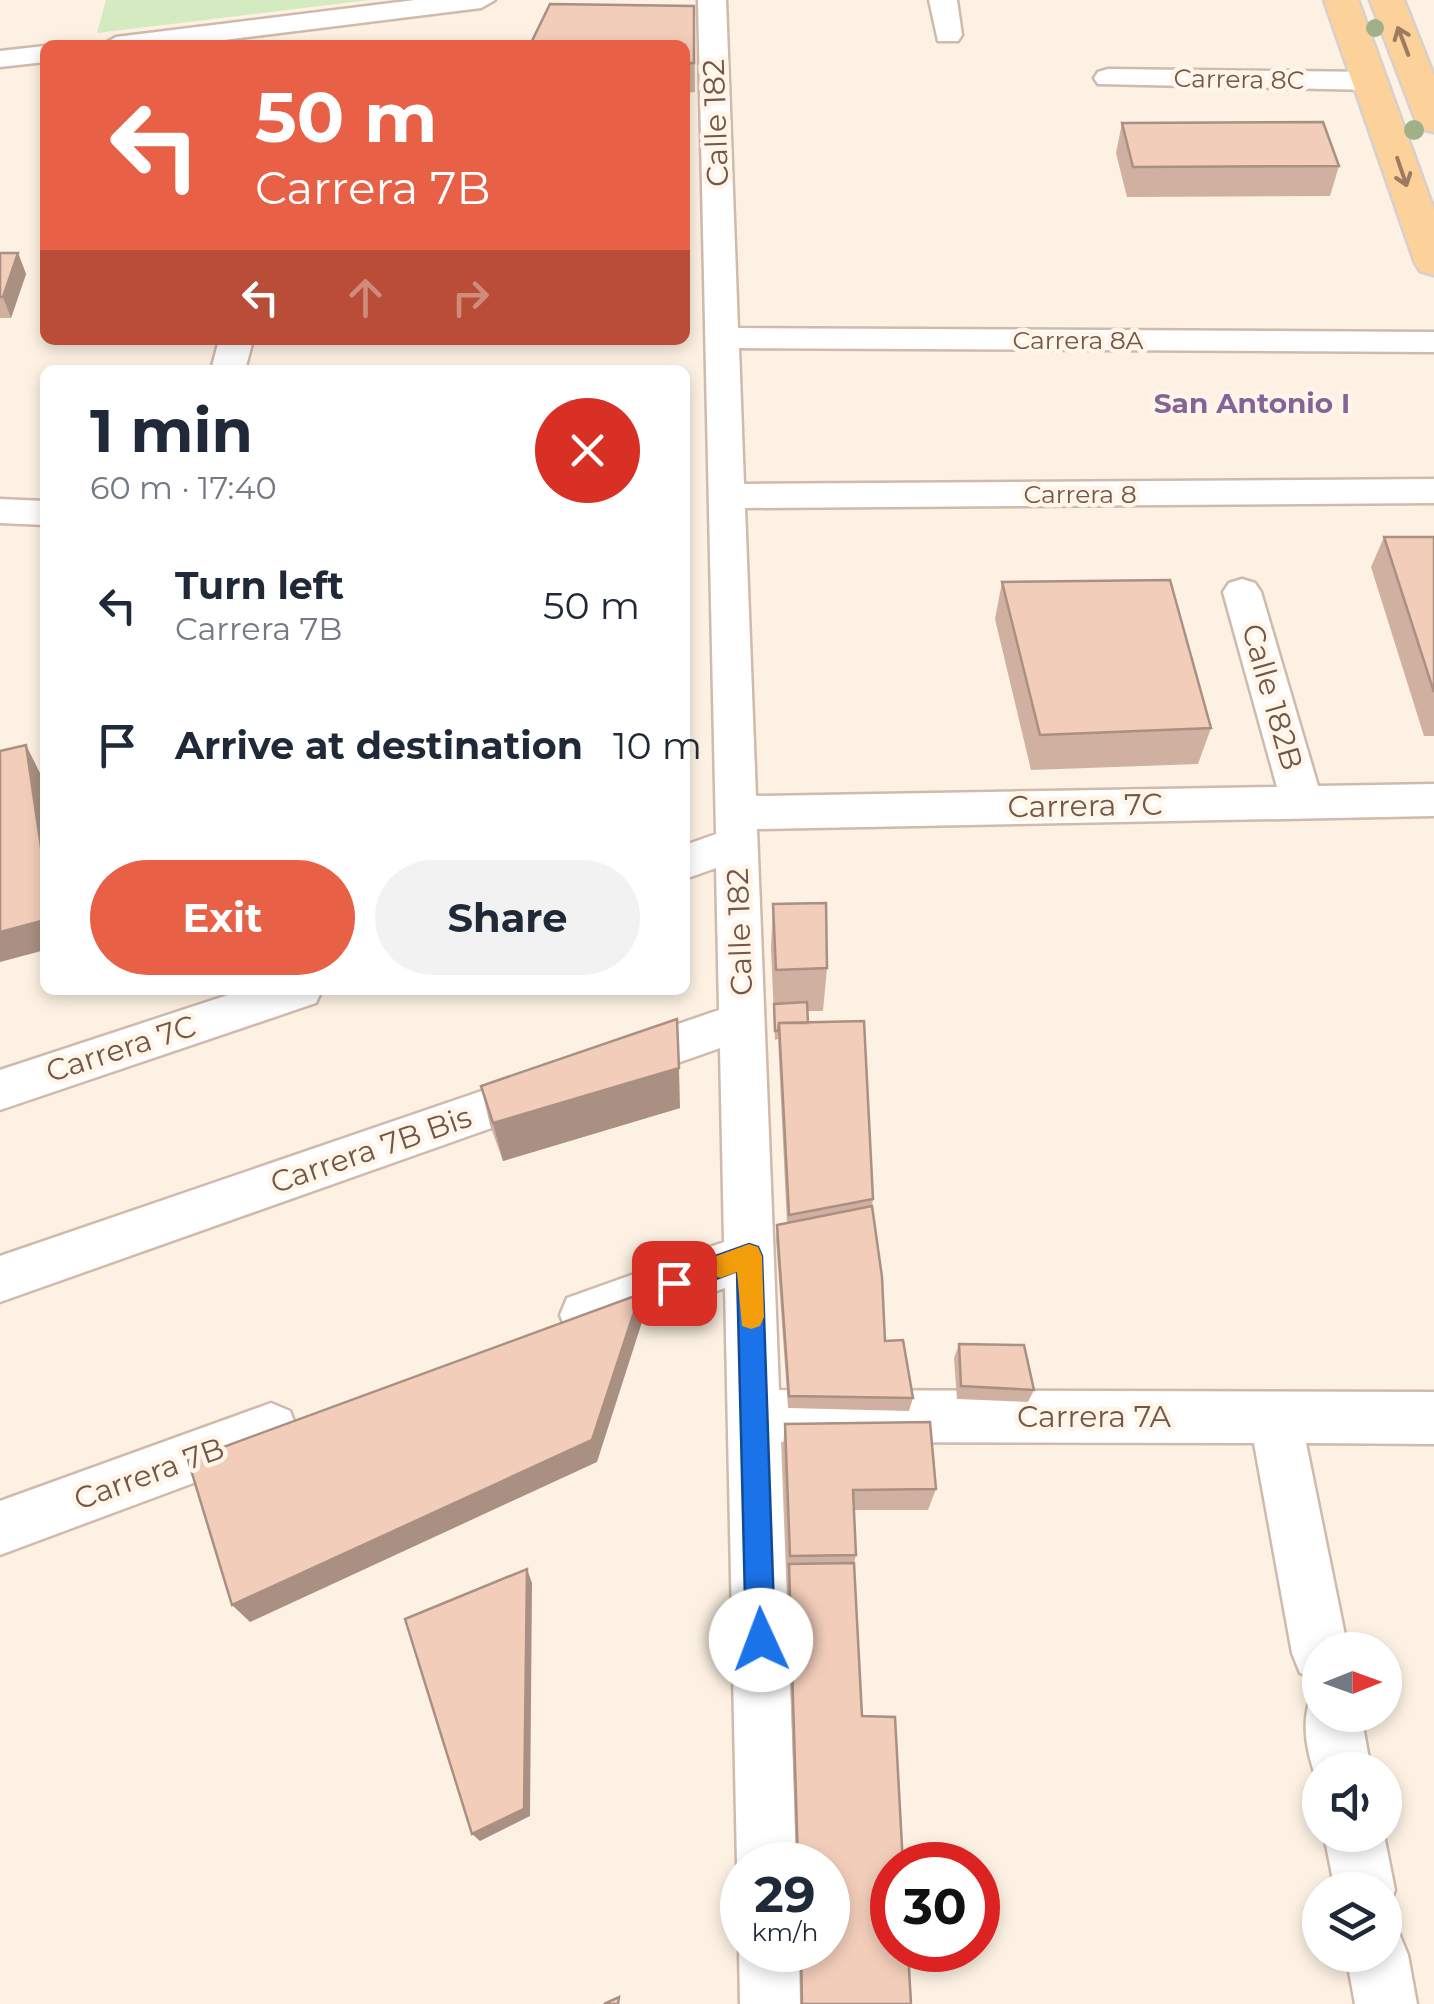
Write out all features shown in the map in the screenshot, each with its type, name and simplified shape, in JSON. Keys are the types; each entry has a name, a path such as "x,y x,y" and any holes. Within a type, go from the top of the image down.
{"main road":[{"path":"1341,0 1434,263"},
{"path":"1387,0 1426,81 1434,121"}],"street":[{"path":"196,40 308,33 482,0"},
{"name":"Calle 182","path":"712,0 710,324 737,828 766,1842"},
{"path":"943,0 948,34"},
{"path":"0,59 40,55"},
{"name":"Carrera 8C","path":"1108,78 1370,81"},
{"name":"Carrera 8A","path":"710,324 1434,342"},
{"name":"Carrera 8","path":"717,481 1434,491"},
{"path":"0,511 40,513"},
{"name":"Calle 182B","path":"1242,592 1302,802"},
{"name":"Carrera 7C","path":"690,859 737,828 1302,802 1434,800"},
{"name":"Carrera 7C","path":"0,1090 285,995"},
{"name":"Carrera 7B Bis","path":"0,1279 742,1021"},
{"path":"543,1330 749,1256"},
{"name":"Carrera 7B","path":"0,1528 318,1412"},
{"name":"Carrera 7A","path":"754,1416 1434,1418"},
{"path":"1276,1417 1316,1632"},
{"path":"770,1972 771,2004"},
{"path":"1380,1972 1386,2004"}],"green space":[{"path":"106,0 369,0 97,33"}],"building":[{"path":"550,4 694,6 694,63 690,63 690,40 532,40"},
{"path":"1323,122 1339,166 1133,167 1122,123"},
{"path":"0,253 18,253 3,297 0,297"},
{"path":"1384,537 1434,537 1434,692"},
{"path":"1170,580 1211,728 1040,735 1002,582"},
{"path":"26,745 40,840 40,921 0,932 0,751"},
{"path":"826,903 827,968 776,970 773,904"},
{"path":"807,1002 808,1023 779,1023 775,1031 774,1004"},
{"path":"677,1019 679,1068 493,1123 481,1086"},
{"path":"864,1021 873,1199 789,1215 779,1023"},
{"path":"872,1206 882,1277 885,1341 903,1340 913,1398 789,1396 777,1225"},
{"path":"640,1294 592,1440 232,1605 188,1460"},
{"path":"959,1344 1024,1345 1034,1390 961,1386"},
{"path":"930,1422 936,1489 853,1490 856,1555 790,1556 785,1424"},
{"path":"854,1563 862,1716 895,1717 902,1842 870,1842 870,1972 909,1972 911,2004 802,2004 801,1972 850,1972 850,1842 797,1842 789,1564"},
{"path":"527,1569 524,1809 472,1834 405,1619"}],"slow traffic":[{"path":"720,1266 749,1256 751,1317"}],"district":[{"name":"San Antonio I","path":"1252,403"}],"route":[{"path":"674,1283 749,1256 761,1640"}]}
